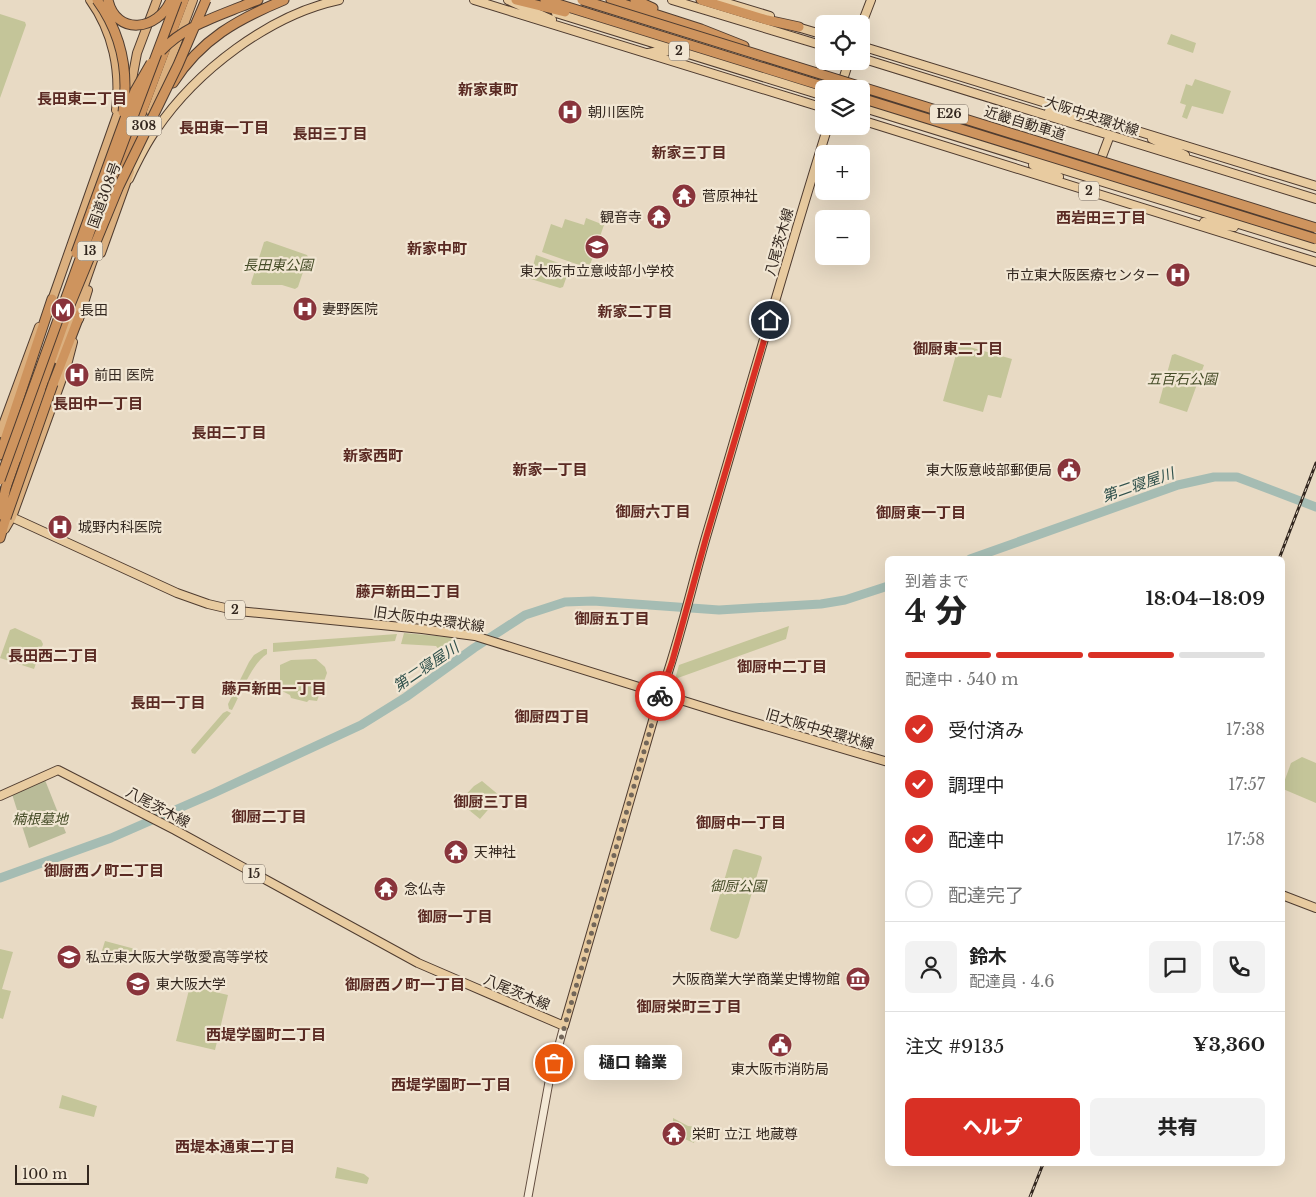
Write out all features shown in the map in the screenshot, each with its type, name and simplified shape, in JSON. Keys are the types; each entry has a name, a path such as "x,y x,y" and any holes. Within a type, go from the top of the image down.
{"highway":[{"path":"90,0 98,11 110,36 115,59 118,97 114,136"},
{"path":"67,304 78,247 125,97 124,68 114,30 97,0"},
{"path":"108,0 111,10 119,19 136,25 147,24 158,18 167,9 171,0"},
{"name":"国道308号","path":"0,472 43,357 116,148 126,113 137,53 156,0"},
{"name":"13","path":"0,503 3,484 177,0"},
{"name":"13","path":"67,304 184,0"},
{"name":"国道308号","path":"0,513 57,362 132,153 154,104 192,0"},
{"path":"67,304 110,206 190,39 206,0"},
{"path":"114,136 141,78 164,47 199,24 256,0"},
{"path":"144,133 179,73 199,49 224,29 284,0"},
{"path":"516,0 638,29"},
{"path":"545,0 815,84"},
{"name":"近畿自動車道","path":"582,0 827,80"},
{"path":"611,0 688,24"},
{"path":"635,0 688,24 829,80"},
{"path":"699,0 799,27"},
{"name":"308","path":"0,433 35,336 52,299 114,136 137,53"},
{"name":"近畿自動車道","path":"870,93 1316,228"},
{"name":"近畿自動車道","path":"870,101 1316,239"},
{"name":"308","path":"0,539 12,517 67,365 80,314 154,104"},
{"path":"0,455 52,299"},
{"path":"0,539 53,384 80,314"},
{"path":"0,513 3,484"}],"main road":[{"path":"117,208 129,179 156,130 193,86 218,62 253,37 280,22 324,3 339,0"},
{"name":"2","path":"474,0 815,105"},
{"path":"508,0 565,27"},
{"name":"2","path":"508,0 815,93"},
{"path":"672,0 815,43"},
{"path":"699,0 747,21"},
{"path":"717,0 815,31"},
{"path":"865,15 871,0"},
{"path":"870,49 1316,186"},
{"path":"646,53 659,51 683,52"},
{"name":"大阪中央環状線","path":"870,61 1316,199"},
{"path":"1008,102 1060,114 1101,119"},
{"name":"2","path":"870,110 1014,156 1316,248"},
{"name":"2","path":"870,123 1316,262"},
{"path":"1130,128 1206,166"},
{"name":"八尾茨木線","path":"0,796 58,770 141,812 418,963 564,1026 661,693 672,662 682,620 798,222 825,135"},
{"path":"1093,180 1110,135"},
{"path":"1014,156 1084,189"},
{"path":"1170,216 1225,226 1249,228"},
{"name":"旧大阪中央環状線","path":"0,513 169,589 208,604 238,611 475,636 885,761"},
{"path":"1285,896 1316,908"},
{"path":"528,1197 547,1090 564,1026"}],"green space":[{"path":"0,14 25,22 26,25 0,98"},
{"path":"1171,34 1196,43 1193,53 1167,44"},
{"path":"1195,79 1231,91 1223,114 1192,106 1187,119 1182,117 1186,105 1180,103 1186,84 1192,86"},
{"path":"586,218 604,225 590,265 584,263 582,266 542,252 551,224 562,228 565,219 584,225"},
{"name":"長田東公園","path":"267,241 307,255 308,257 298,287 295,289 282,285 252,285 251,283 264,242"},
{"path":"536,255 570,267 563,287 560,288 531,279"},
{"path":"959,344 1012,359 1001,398 988,395 983,412 943,401"},
{"name":"五百石公園","path":"1175,354 1204,365 1187,412 1159,403 1172,355"},
{"path":"789,626 786,639 675,679 679,665"},
{"path":"15,628 41,640 43,644 34,669 0,658 10,630"},
{"path":"404,633 459,638 441,652 436,646 401,644"},
{"path":"397,634 395,641 273,652 273,643"},
{"path":"267,649 267,654 256,664 232,710 229,709 228,704 249,662 254,655"},
{"path":"316,659 325,667 327,673 317,701 309,700 307,702 291,698 290,695 280,690 280,665 291,660"},
{"path":"227,711 231,713 195,754 192,753 191,750 223,713"},
{"path":"1302,757 1316,763 1316,803 1285,790 1285,780 1291,763"},
{"name":"楠根墓地","path":"45,780 66,833 29,848 12,794"},
{"path":"482,781 500,796 480,819 459,802 474,786"},
{"name":"御厨公園","path":"736,849 761,856 762,858 739,937 736,939 711,931 710,929 733,850"},
{"path":"105,941 135,949 131,965 100,957"},
{"path":"0,949 13,952 2,989 11,991 3,1019 0,1018"},
{"path":"190,986 228,995 215,1050 176,1041"},
{"path":"62,1095 97,1106 94,1117 59,1108"},
{"path":"673,1118 688,1126 697,1127 694,1143 673,1134"},
{"path":"337,1167 364,1174 369,1178 367,1184 335,1178"}],"waterway":[{"name":"第二寝屋川","path":"978,556 1178,485 1214,477 1237,477 1316,507"},
{"name":"第二寝屋川","path":"0,878 111,838 361,725 406,697 474,648 525,615 565,602 593,601 719,610 821,604 845,600 885,587"}],"railway":[{"path":"1280,556 1316,463"},
{"path":"1030,1197 1042,1166"}],"way so far":[{"path":"554,1063 660,696"}],"place":[{"name":"朝川医院","path":"570,112"},
{"name":"菅原神社","path":"684,196"},
{"name":"観音寺","path":"659,217"},
{"name":"東大阪市立意岐部小学校","path":"597,247"},
{"name":"市立東大阪医療センター","path":"1178,275"},
{"name":"妻野医院","path":"305,309"},
{"name":"長田","path":"63,310"},
{"name":"前田 医院","path":"77,375"},
{"name":"東大阪意岐部郵便局","path":"1069,470"},
{"name":"城野内科医院","path":"60,527"},
{"name":"天神社","path":"456,852"},
{"name":"念仏寺","path":"386,889"},
{"name":"私立東大阪大学敬愛高等学校","path":"69,957"},
{"name":"大阪商業大学商業史博物館","path":"858,979"},
{"name":"東大阪大学","path":"138,984"},
{"name":"東大阪市消防局","path":"780,1045"},
{"name":"樋口 輪業","path":"554,1063"},
{"name":"栄町 立江 地蔵尊","path":"674,1134"}],"district":[{"name":"新家東町","path":"488,90"},
{"name":"長田東二丁目","path":"82,99"},
{"name":"長田東一丁目","path":"224,128"},
{"name":"長田三丁目","path":"330,134"},
{"name":"新家三丁目","path":"689,153"},
{"name":"西岩田三丁目","path":"1101,218"},
{"name":"新家中町","path":"437,249"},
{"name":"新家二丁目","path":"635,312"},
{"name":"御厨東二丁目","path":"958,349"},
{"name":"長田中一丁目","path":"98,404"},
{"name":"長田二丁目","path":"229,433"},
{"name":"新家西町","path":"373,456"},
{"name":"新家一丁目","path":"550,470"},
{"name":"御厨六丁目","path":"653,512"},
{"name":"御厨東一丁目","path":"921,513"},
{"name":"藤戸新田二丁目","path":"408,592"},
{"name":"御厨五丁目","path":"612,619"},
{"name":"長田西二丁目","path":"53,656"},
{"name":"御厨中二丁目","path":"782,667"},
{"name":"藤戸新田一丁目","path":"274,689"},
{"name":"長田一丁目","path":"168,703"},
{"name":"御厨四丁目","path":"552,717"},
{"name":"御厨三丁目","path":"491,802"},
{"name":"御厨二丁目","path":"269,817"},
{"name":"御厨中一丁目","path":"741,823"},
{"name":"御厨西ノ町二丁目","path":"104,871"},
{"name":"御厨一丁目","path":"455,917"},
{"name":"御厨西ノ町一丁目","path":"405,985"},
{"name":"御厨栄町三丁目","path":"689,1007"},
{"name":"西堤学園町二丁目","path":"266,1035"},
{"name":"西堤学園町一丁目","path":"451,1085"},
{"name":"西堤本通東二丁目","path":"235,1147"}],"route":[{"path":"660,696 672,662 682,620 770,320"}]}
